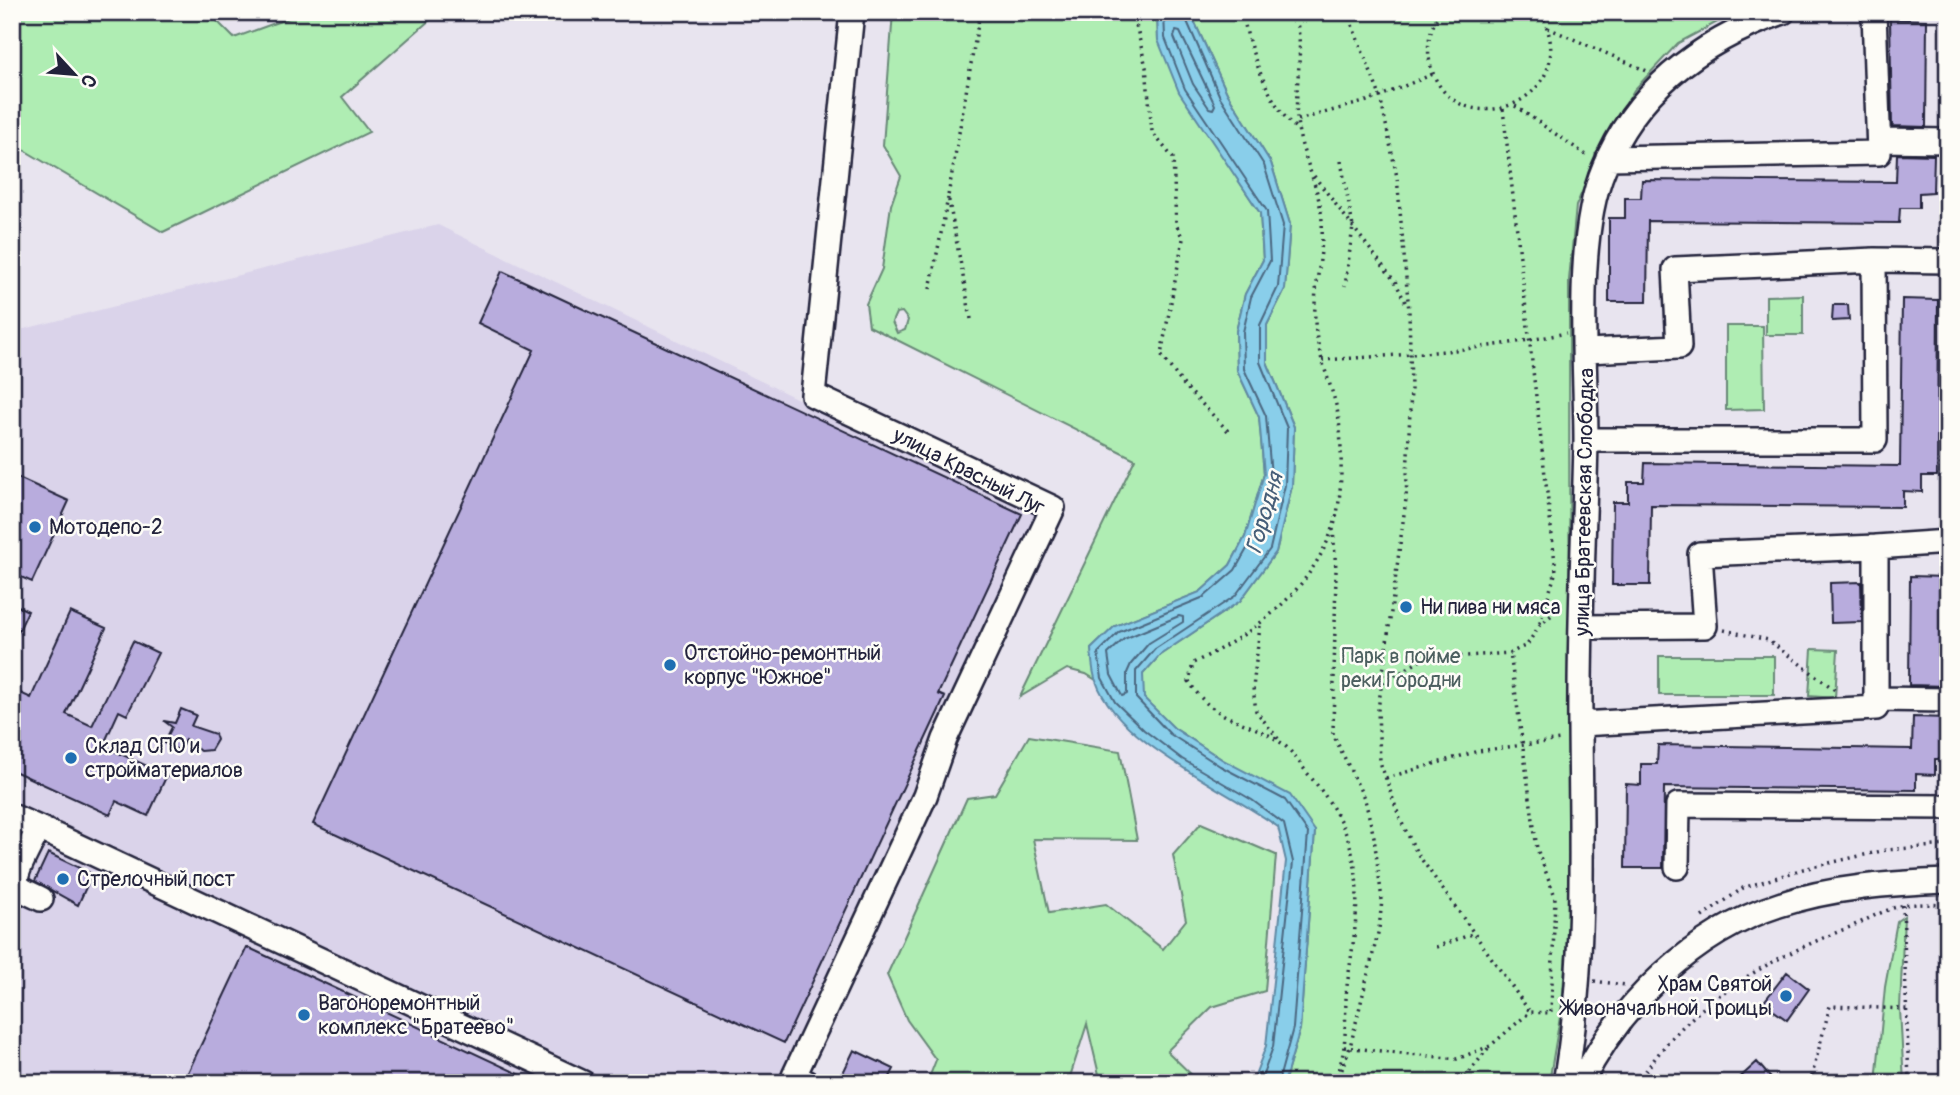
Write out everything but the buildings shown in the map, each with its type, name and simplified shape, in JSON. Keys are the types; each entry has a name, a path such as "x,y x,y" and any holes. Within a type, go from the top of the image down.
{"street":[{"name":"улица Красный Луг","path":"808,1083 794,1076 1053,508 813,396 852,12"},
{"name":"улица Братеевская Слободка","path":"1565,1083 1579,979 1582,919 1580,731 1586,440 1585,340 1588,239 1593,200 1603,161 1642,103 1663,78 1720,38 1783,12"},
{"path":"1603,161 1879,153 1874,12"},
{"path":"1879,141 1948,141"},
{"path":"1585,340 1679,347 1675,269 1874,260 1948,261"},
{"path":"1586,440 1875,440 1874,260"},
{"path":"1582,627 1705,626 1700,554 1948,542"},
{"path":"1867,704 1876,547"},
{"path":"1580,731 1867,704 1948,700"},
{"path":"1676,867 1678,805 1948,807"},
{"path":"12,816 583,1083"},
{"path":"39,828 18,874 18,883 23,890 41,899"},
{"path":"1581,1083 1624,1013 1661,977 1703,944 1754,914 1799,899 1885,886 1948,881"}],"path":[{"path":"930,289 980,12"},
{"path":"1133,12 1146,67 1152,132 1173,158 1176,224 1183,239 1161,355 1182,383 1230,433"},
{"path":"1243,12 1257,64 1286,122 1298,130"},
{"path":"1294,12 1301,33 1298,130 1314,176 1322,221 1315,323 1322,360 1338,411 1340,464 1333,527 1336,569 1332,734 1365,800 1374,837 1382,900 1379,929 1338,1083"},
{"path":"1347,12 1380,96 1397,177 1409,311 1411,389 1406,499 1377,732 1385,778 1400,819 1417,853 1530,1012"},
{"path":"1440,12 1432,26 1427,50 1433,74 1447,94 1467,107 1479,110 1515,106 1534,92 1548,71 1552,47 1548,28 1540,12"},
{"path":"1548,28 1652,74"},
{"path":"1297,120 1380,96 1433,74"},
{"path":"1515,106 1603,161"},
{"path":"1382,684 1423,659 1510,653 1527,645 1539,626 1556,571 1527,341 1503,109"},
{"path":"1340,161 1353,227 1345,286"},
{"path":"1314,176 1396,283 1409,311"},
{"path":"948,196 971,319"},
{"path":"1322,360 1409,355 1527,341 1585,340"},
{"path":"1281,742 1201,701 1189,681 1194,663 1260,626 1284,603 1317,561 1333,527"},
{"path":"1539,626 1566,603"},
{"path":"1260,626 1253,688 1256,711 1334,804 1355,853 1356,923 1346,990 1347,1047 1331,1083"},
{"path":"1705,626 1768,640 1867,704"},
{"path":"1461,1083 1490,1046 1530,1012 1551,1013 1555,896 1537,849 1510,653"},
{"path":"1385,778 1478,751 1580,731"},
{"path":"1638,1083 1655,1056 1703,1007 1735,981 1816,940 1903,905 1948,905"},
{"path":"1903,905 1909,1083"},
{"path":"1436,947 1475,933"},
{"path":"1810,1083 1830,1006 1907,1009"},
{"path":"1347,1047 1457,1059 1490,1046"}],"shaded area":[{"path":"438,225 1038,515 931,757 781,1076 792,1083 12,1083 12,332"}],"green space":[{"path":"12,12 208,12 234,38 305,12 439,12 342,97 369,132 163,232 12,143"},
{"path":"893,12 1157,12 1158,40 1223,157 1260,213 1263,260 1245,294 1236,331 1237,370 1259,417 1264,474 1245,537 1230,565 1200,592 1115,626 1091,649 1096,680 1067,669 1020,697 1135,459 869,326 866,304 882,269 891,205 901,176 883,145","holes":["902,312 908,320 905,330 897,333 892,322 896,313"]},
{"name":"Парк в пойме реки Городни","path":"1190,12 1736,12 1678,43 1634,90 1602,146 1576,206 1569,280 1570,900 1562,1005 1549,1083 1284,1083 1300,1029 1315,831 1223,760 1174,728 1143,698 1143,674 1160,655 1240,601 1276,552 1292,486 1294,427 1267,362 1267,325 1285,289 1290,224 1271,163 1227,93"},
{"path":"1803,295 1803,335 1766,335 1766,296"},
{"path":"1726,326 1763,326 1764,409 1726,410"},
{"path":"1812,649 1838,650 1835,698 1809,696"},
{"path":"1659,656 1774,656 1774,695 1659,695"},
{"path":"1029,736 1120,751 1137,840 1033,839 1049,913 1106,904 1163,949 1186,920 1173,855 1201,823 1276,855 1265,991 1212,1007 1167,1051 1200,1083 1101,1083 1087,1024 1068,1083 927,1083 936,1060 907,1020 887,975 967,798 995,794"},
{"path":"1904,916 1900,1009 1904,1083 1876,1083 1885,987 1897,921"}],"water":[{"name":"Городня","path":"1157,12 1190,12 1227,93 1271,163 1290,224 1285,289 1267,325 1267,362 1294,427 1292,486 1276,552 1240,601 1160,655 1143,674 1144,698 1174,728 1223,760 1290,795 1315,831 1300,1029 1284,1083 1252,1083 1266,1046 1286,861 1278,827 1175,763 1126,725 1108,704 1096,681 1092,665 1091,649 1115,626 1200,592 1230,565 1245,537 1264,474 1259,417 1237,370 1236,331 1245,294 1263,260 1260,213 1179,92 1158,40"}],"place":[{"name":"Мотодепо-2","path":"35,527"},
{"name":"Ни пива ни мяса","path":"1406,607"},
{"name":"Отстойно-ремонтный корпус \"Южное\"","path":"670,665"},
{"name":"Склад СПО и стройматериалов","path":"71,758"},
{"name":"Стрелочный пост","path":"63,879"},
{"name":"Храм Святой Живоначальной Троицы","path":"1786,996"},
{"name":"Вагоноремонтный комплекс \"Братеево\"","path":"304,1015"}]}
